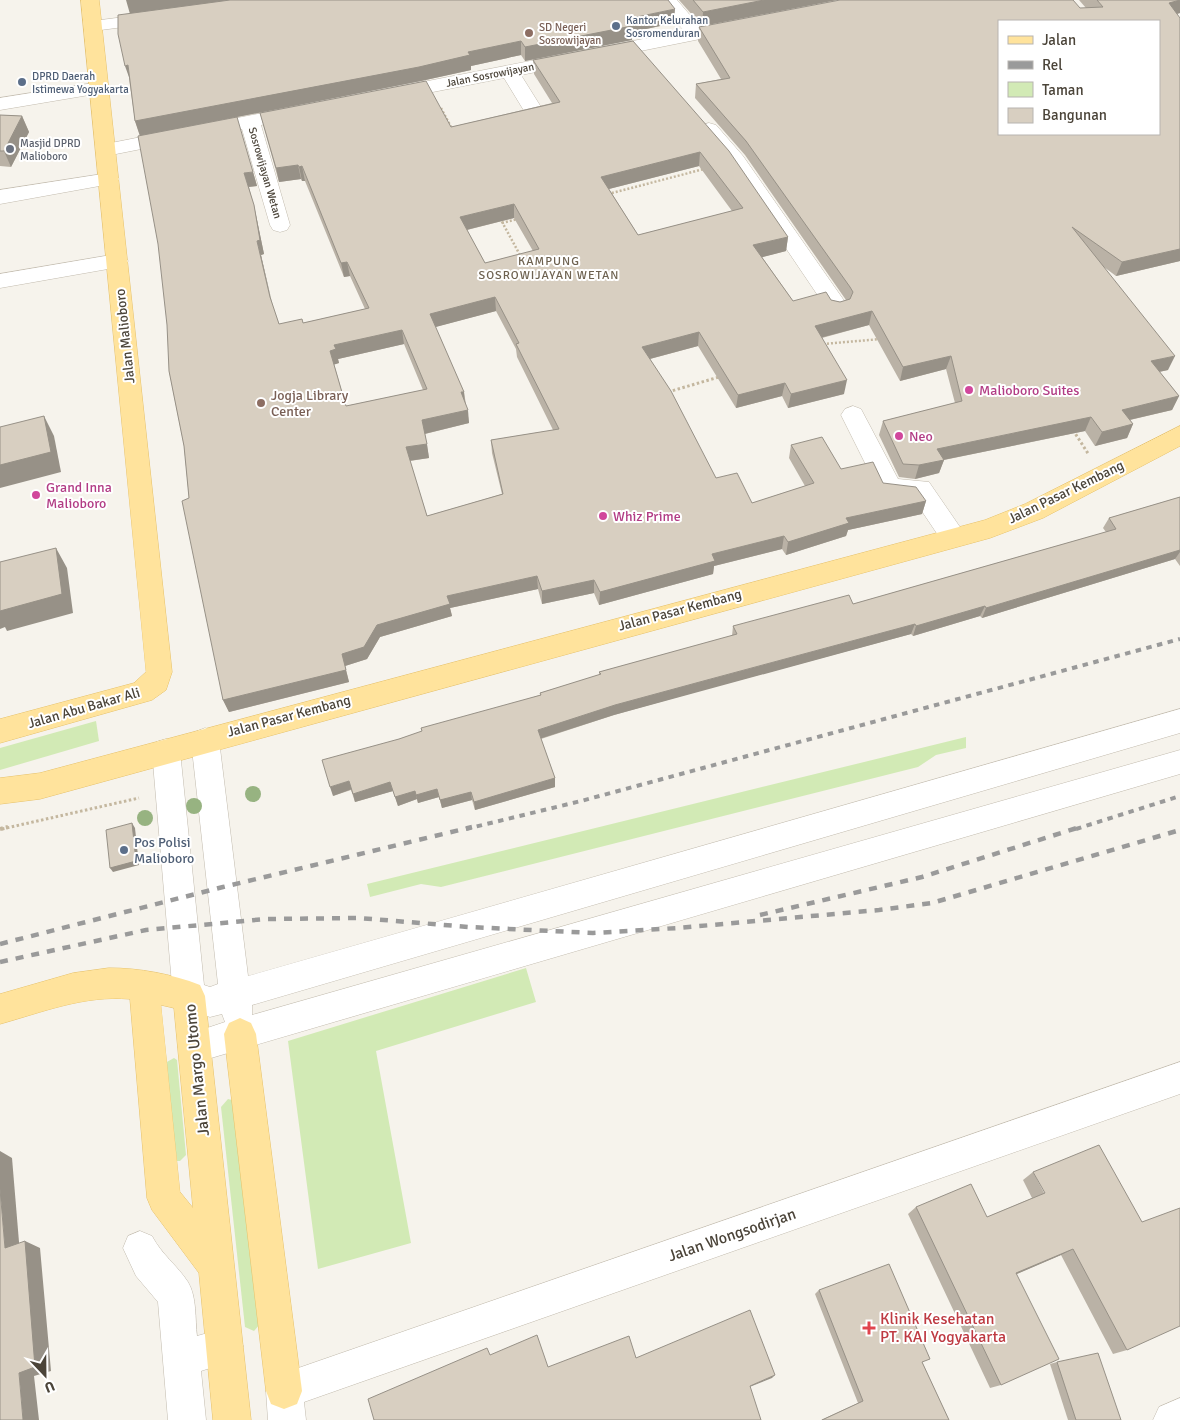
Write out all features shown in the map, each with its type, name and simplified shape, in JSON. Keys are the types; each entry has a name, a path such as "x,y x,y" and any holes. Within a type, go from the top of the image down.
{"main road":[{"name":"Jalan Malioboro","path":"90,0 159,672"},
{"name":"Jalan Pasar Kembang","path":"166,751 1012,520 1034,511 1180,435"},
{"name":"Jalan Abu Bakar Ali","path":"0,731 142,692 156,682 159,672"},
{"path":"0,790 40,786 166,751"},
{"path":"0,1009 77,987 99,983 144,986 212,998"},
{"path":"144,986 160,1183 164,1198 217,1267"},
{"name":"Jalan Margo Utomo","path":"212,998 194,1047 232,1420"},
{"name":"Jalan Margo Utomo","path":"240,1034 285,1406"}],"street":[{"path":"667,0 697,34"},
{"path":"93,26 174,16"},
{"name":"Jalan Sosrowijayan","path":"373,98 509,71 644,54 697,34 754,24"},
{"path":"509,71 536,115"},
{"path":"0,104 100,88"},
{"path":"106,150 316,109"},
{"path":"697,115 736,160 837,307"},
{"name":"Sosrowijayan Wetan","path":"250,122 280,225"},
{"path":"0,197 109,179"},
{"path":"0,281 117,261"},
{"path":"853,415 890,488 920,489 953,537"},
{"path":"212,998 697,861 1180,721"},
{"path":"205,740 212,998"},
{"path":"1091,747 1112,782"},
{"path":"166,751 170,791 212,998"},
{"path":"194,1047 1180,762"},
{"path":"920,796 938,832"},
{"path":"697,861 712,898"},
{"name":"Jalan Margo Utomo","path":"212,998 233,1018 240,1034"},
{"name":"Jalan Wongsodirjan","path":"285,1406 1180,1078"},
{"path":"140,1248 148,1264 175,1295 187,1420"},
{"path":"181,1359 225,1346"},
{"path":"1172,1420 1180,1417"}],"path":[{"path":"430,86 453,129"},
{"path":"605,195 736,160"},
{"path":"498,214 524,264"},
{"path":"502,223 521,218"},
{"path":"820,345 830,342 867,342 886,338"},
{"path":"659,395 726,374"},
{"path":"1073,429 1088,454"},
{"path":"0,829 170,791"}],"green space":[{"path":"96,721 99,741 0,770 0,748"},
{"path":"966,737 966,748 936,755 918,767 441,887 421,884 370,897 367,884"},
{"path":"526,968 536,1002 376,1051 411,1243 318,1269 288,1041"},
{"path":"174,1058 177,1060 186,1155 180,1161 177,1161 165,1063"},
{"path":"228,1099 232,1100 261,1323 254,1331 245,1327 221,1107"}],"building":[{"path":"230,0 668,0 675,9 627,19 632,26 525,47 521,41 468,52 470,55 419,67 135,121 128,65 125,66 118,34 118,15"},
{"path":"693,0 764,0 703,12"},
{"path":"840,0 1073,0 1080,8 1103,7 1097,0 1180,0 1169,3 1180,18 1180,249 1122,262 1072,227 1175,356 1151,361 1179,396 1122,410 1133,424 1102,432 1091,417 937,449 944,460 919,465 903,464 883,421 962,401 951,356 903,367 872,311 815,326 847,380 791,394 785,383 738,395 699,332 642,347 671,391 716,478 737,473 752,503 814,483 791,445 822,437 841,469 873,462 883,483 916,487 926,501 846,518 849,523 788,542 784,536 712,554 715,561 600,592 594,580 542,591 537,576 447,596 450,604 377,625 364,647 342,654 346,670 223,700 182,501 189,498 184,446 169,371 167,325 158,244 138,136 237,117 253,172 244,173 254,205 260,240 257,241 270,297 279,324 302,319 303,323 369,308 347,262 341,263 302,166 276,168 260,113 426,81 451,127 560,102 533,60 633,41 729,151 788,237 753,245 793,301 826,292 831,300 840,302 850,299 853,292 850,287 746,141 696,84 730,78 699,27","holes":["700,152 743,208 638,235 601,177","514,204 539,249 485,263 460,217","495,297 519,343 516,344 559,429 491,440 503,494 427,516 406,447 427,444 422,420 468,410 461,392 464,392 430,314","402,330 427,389 346,406 330,351 336,349 334,345"]},
{"path":"0,115 22,116 4,151 0,151"},
{"path":"44,416 51,452 0,465 0,427"},
{"path":"1180,497 1180,550 986,608 985,606 916,626 915,624 615,705 538,730 555,778 474,802 471,792 440,800 437,789 416,795 415,791 395,797 390,782 353,794 349,781 330,787 322,760 399,739 422,731 421,728 541,695 540,693 601,674 599,672 737,634 733,626 849,595 853,604 1116,529 1109,518"},
{"path":"56,548 62,594 0,611 0,562"},
{"name":"Pos Polisi Malioboro","path":"132,823 136,861 110,868 106,830"},
{"path":"1099,1145 1142,1222 1180,1208 1180,1326 1127,1350 1073,1249 1016,1273 1059,1359 1001,1385 916,1207 971,1184 987,1217 1045,1193 1033,1172"},
{"path":"0,1189 5,1248 25,1241 35,1367 19,1373 23,1420 0,1420"},
{"name":"Klinik Kesehatan PT. KAI Yogyakarta","path":"889,1264 930,1359 922,1362 949,1420 822,1420 863,1401 819,1290"},
{"path":"750,1310 775,1375 750,1386 761,1420 374,1420 368,1399 487,1348 490,1355 537,1335 548,1367 629,1336 636,1358"},
{"path":"1098,1353 1121,1420 1076,1420 1057,1362"}],"railway":[{"path":"466,829 581,801 1180,639"},
{"path":"1076,829 1180,796"},
{"path":"0,944 223,887 472,827"},
{"path":"760,915 922,877 1080,827"},
{"path":"0,962 146,930 266,919 359,918 469,927 593,933 678,928 879,910 932,903 1180,830"}],"place":[{"name":"Kantor Kelurahan Sosromenduran","path":"616,26"},
{"name":"SD Negeri Sosrowijayan","path":"529,33"},
{"name":"DPRD Daerah Istimewa Yogyakarta","path":"22,82"},
{"name":"Masjid DPRD Malioboro","path":"10,149"},
{"name":"Malioboro Suites","path":"969,390"},
{"name":"Jogja Library Center","path":"261,403"},
{"name":"Neo","path":"899,436"},
{"name":"Grand Inna Malioboro","path":"36,495"},
{"name":"Whiz Prime","path":"603,516"},
{"name":"Pos Polisi Malioboro","path":"124,850"},
{"name":"Klinik Kesehatan PT. KAI Yogyakarta","path":"869,1328"}],"district":[{"name":"KAMPUNG SOSROWIJAYAN WETAN","path":"549,268"}]}
